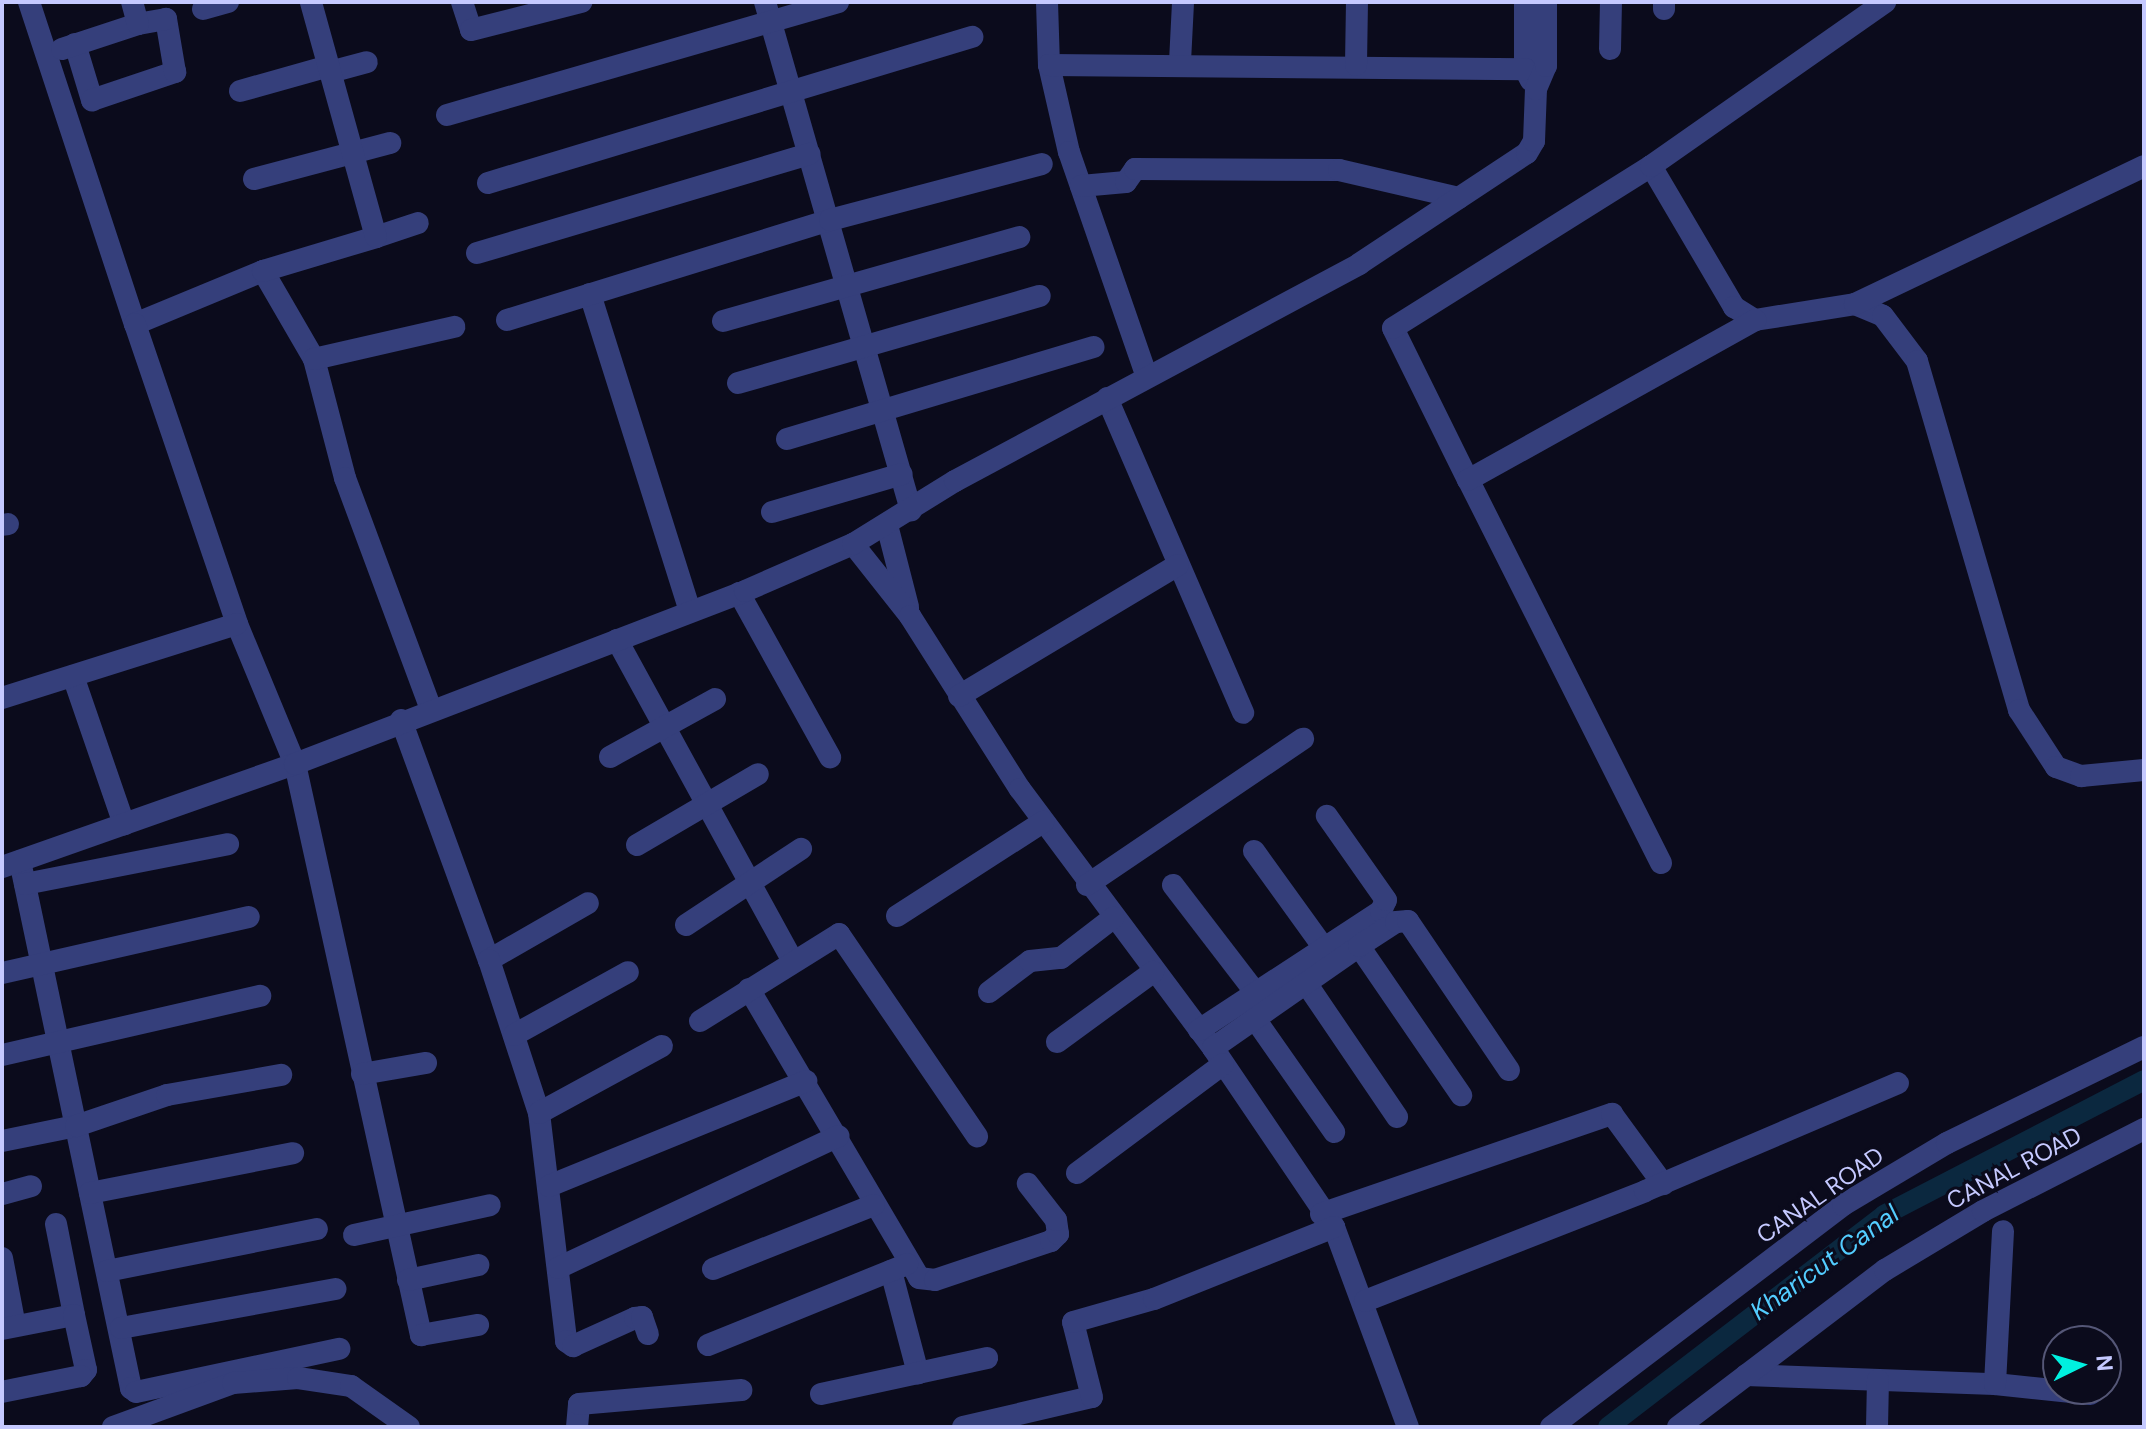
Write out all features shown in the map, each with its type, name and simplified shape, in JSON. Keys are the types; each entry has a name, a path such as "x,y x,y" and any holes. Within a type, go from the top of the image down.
{"street":[{"path":"29,2 237,624 295,764 421,1335 478,1325"},
{"path":"132,2 138,24"},
{"path":"203,9 228,2"},
{"path":"311,2 376,237"},
{"path":"462,2 471,30 581,2"},
{"path":"447,115 768,12 838,2"},
{"path":"1047,2 1049,65 1081,186 1147,377"},
{"path":"1180,62 1183,2"},
{"path":"1356,65 1357,2"},
{"path":"339,1349 136,1392 107,1271 25,884 11,864 295,764 401,720 739,593 853,544 1107,398 1359,264 1527,153 1534,141 1525,2"},
{"path":"1049,65 1180,62 1356,65 1530,79 1546,66 1546,2"},
{"path":"1610,49 1611,2"},
{"path":"1661,863 1393,328 1651,166 1885,2"},
{"path":"768,12 911,510"},
{"path":"46,54 75,44 138,24 166,19 175,72 92,100 75,44"},
{"path":"488,183 972,37"},
{"path":"240,91 367,62"},
{"path":"254,179 390,143"},
{"path":"477,253 810,154"},
{"path":"507,320 830,220 1042,164"},
{"path":"1651,166 1734,307 1755,320"},
{"path":"1468,480 1755,320 1855,304 2144,166"},
{"path":"1081,186 1126,182 1135,169 1323,170 1459,198"},
{"path":"135,324 263,271 418,223"},
{"path":"723,321 1019,237"},
{"path":"263,271 314,359 345,478 431,709"},
{"path":"590,294 690,611"},
{"path":"738,383 1040,296"},
{"path":"1855,304 1883,316 1917,361 2019,710 2056,767 2081,776 2144,770"},
{"path":"314,359 454,327"},
{"path":"787,439 1093,347"},
{"path":"1107,398 1243,713"},
{"path":"772,512 902,474"},
{"path":"887,525 910,616"},
{"path":"853,544 910,616 1043,822 1087,885 1212,1047 1328,1221 1365,1301 1408,1427"},
{"path":"959,696 1178,565"},
{"path":"739,593 830,757"},
{"path":"2,698 237,624"},
{"path":"617,640 793,961"},
{"path":"73,676 124,824"},
{"path":"610,757 715,699"},
{"path":"401,720 489,960 539,1113 566,1341 573,1346 642,1317 648,1334"},
{"path":"1087,885 1303,739"},
{"path":"637,845 758,774"},
{"path":"1077,1173 1212,1047 1256,993 1381,911 1386,900 1327,816"},
{"path":"897,916 1043,822"},
{"path":"25,884 228,844"},
{"path":"686,925 801,849"},
{"path":"1254,851 1324,948"},
{"path":"1173,885 1256,993"},
{"path":"489,960 588,903"},
{"path":"2,973 249,917"},
{"path":"989,992 1030,961 1061,958 1113,918"},
{"path":"1212,1047 1396,922 1408,921 1509,1070"},
{"path":"700,1021 839,934 977,1136"},
{"path":"1359,946 1461,1095"},
{"path":"514,1035 628,972"},
{"path":"1057,1042 1153,972"},
{"path":"1306,983 1397,1117"},
{"path":"749,989 839,1136 874,1205 899,1268 918,1373"},
{"path":"2,1055 260,996"},
{"path":"1255,1019 1334,1132"},
{"path":"539,1113 662,1046"},
{"name":"CANAL ROAD","path":"1551,1427 1843,1205 1947,1143 2144,1047"},
{"path":"362,1074 426,1063"},
{"path":"2,1141 76,1126 167,1095 281,1075"},
{"path":"549,1186 806,1081"},
{"path":"1365,1301 1663,1184 1898,1083"},
{"path":"963,1427 1092,1397 1073,1322 1154,1299 1328,1221 1612,1114 1663,1184"},
{"name":"CANAL ROAD","path":"1678,1427 1885,1270 1983,1211 2144,1129"},
{"path":"558,1268 839,1136"},
{"path":"90,1193 293,1153"},
{"path":"708,1345 899,1268 919,1278 935,1280 1051,1241 1058,1234 1056,1220 1028,1184"},
{"path":"2,1194 31,1186"},
{"path":"354,1235 490,1205"},
{"path":"713,1269 874,1205"},
{"path":"2,1392 81,1376 86,1370 56,1224"},
{"path":"107,1271 317,1229"},
{"path":"1995,1384 2003,1231"},
{"path":"2,1258 9,1327 74,1315"},
{"path":"408,1280 478,1265"},
{"path":"121,1328 335,1289"},
{"path":"821,1394 987,1358"},
{"path":"1746,1375 1995,1384 2042,1389"},
{"path":"113,1427 233,1383 298,1378 351,1386 409,1427"},
{"path":"1877,1427 1878,1380"},
{"path":"577,1427 579,1404 741,1390"}],"waterway":[{"name":"Kharicut Canal","path":"1608,1427 1884,1215 2144,1080"}]}
